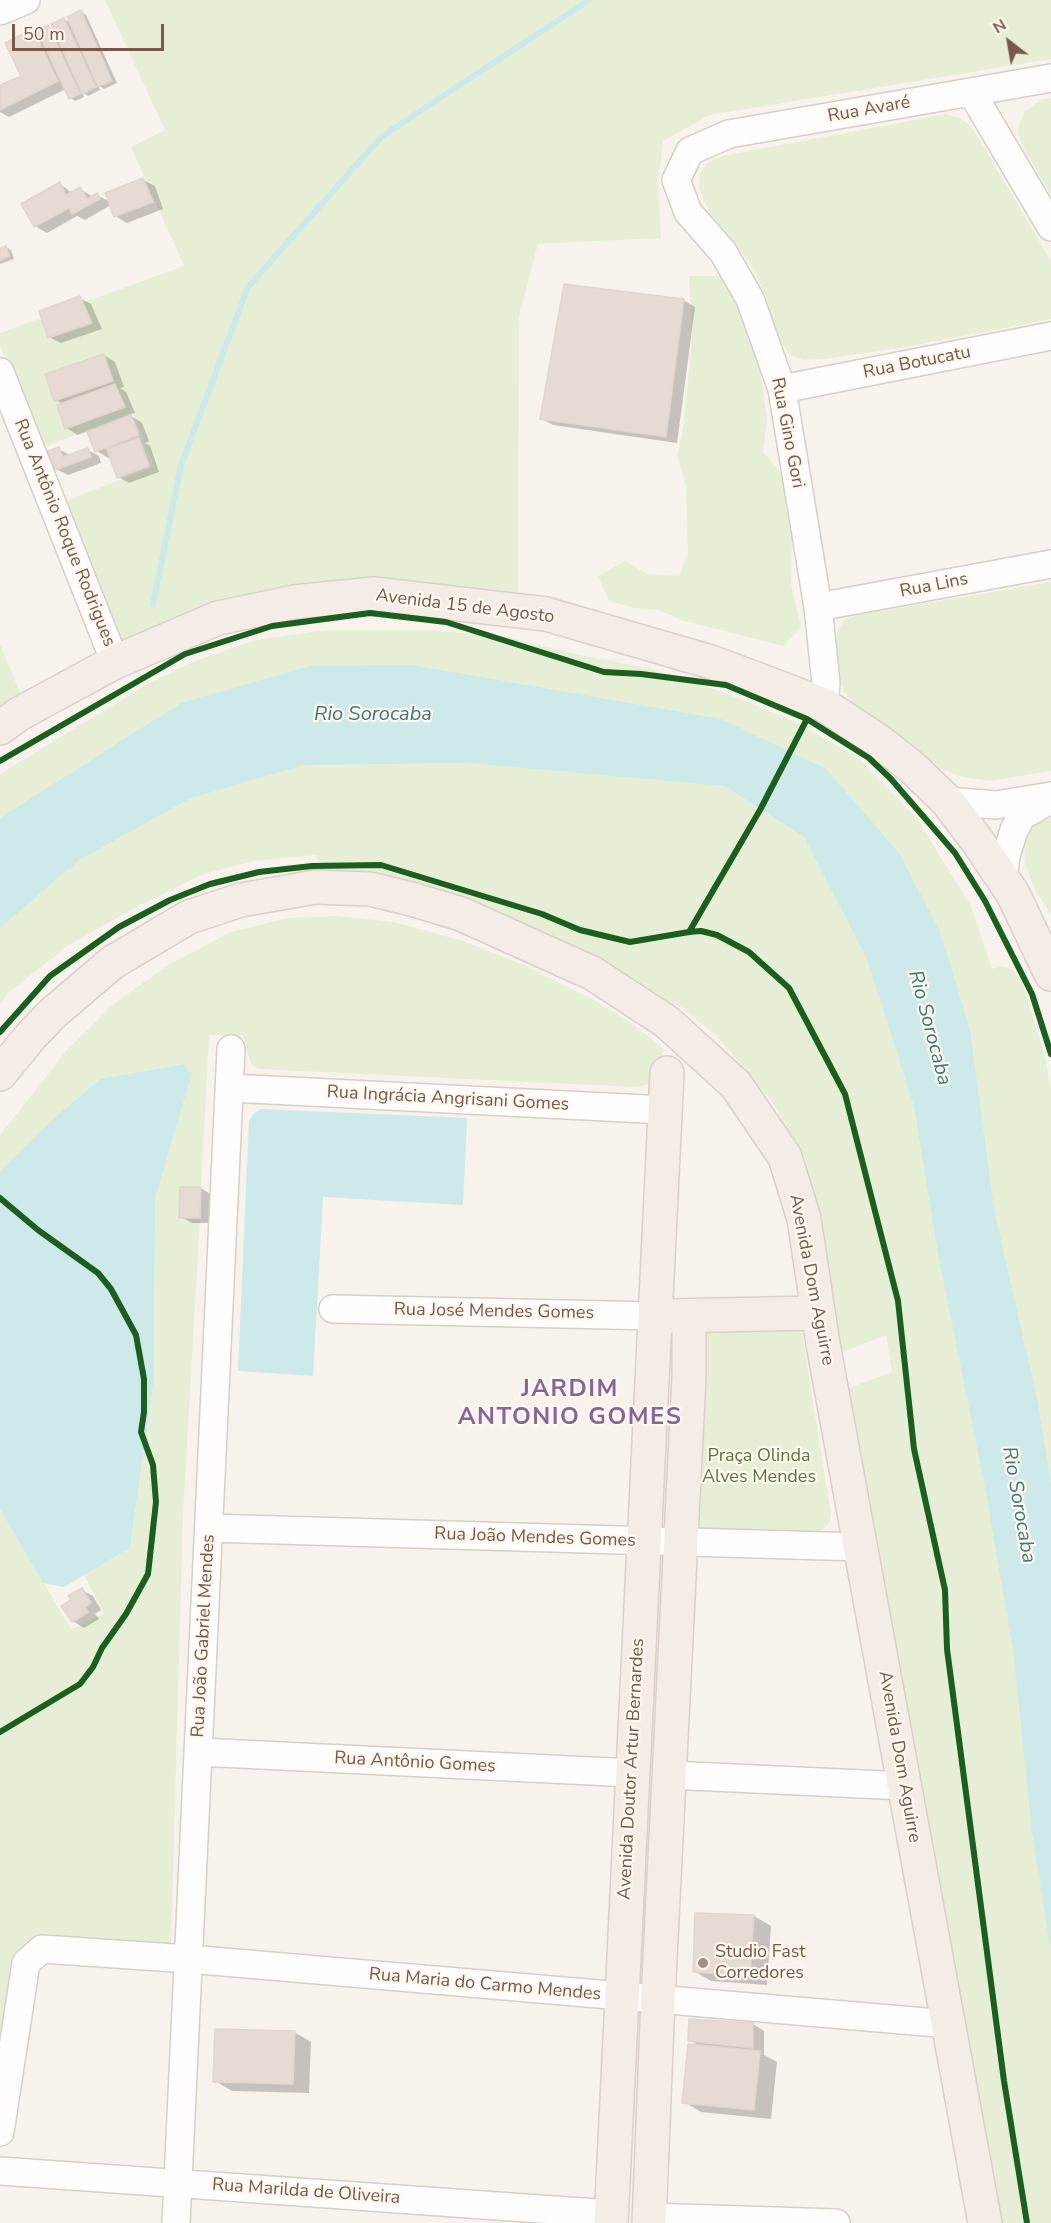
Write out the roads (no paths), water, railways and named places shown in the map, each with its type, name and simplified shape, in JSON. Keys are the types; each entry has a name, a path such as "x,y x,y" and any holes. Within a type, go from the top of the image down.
{"main road":[{"name":"Avenida 15 de Agosto","path":"0,728 19,714 115,662 218,618 294,602 374,594 546,614 711,662 824,705 880,742 969,808 990,844 1003,877 1051,975"},
{"name":"Avenida Dom Aguirre","path":"0,1074 53,1013 113,962 189,917 241,900 315,887 370,889 461,914 592,973 667,1022 736,1085 785,1157 804,1219 818,1313 984,2223"},
{"name":"Avenida Doutor Artur Bernardes","path":"611,2218 667,1073"},
{"path":"655,1316 818,1313"},
{"name":"Avenida Doutor Artur Bernardes","path":"649,2220 689,1377 689,1317"}],"street":[{"path":"0,11 26,0"},
{"name":"Rua Avaré","path":"690,151 729,134 1051,78"},
{"path":"972,93 1051,228"},
{"name":"Rua Gino Gori","path":"690,151 676,180 688,212 723,252 750,299 782,389 818,606 826,683 824,705"},
{"name":"Rua Botucatu","path":"782,389 1051,336"},
{"name":"Rua Antônio Roque Rodrigues","path":"0,372 115,662"},
{"name":"Rua Lins","path":"818,606 1051,564"},
{"path":"969,808 1051,798"},
{"path":"990,844 1022,816 1051,798"},
{"path":"1003,877 1010,838 1022,816"},
{"name":"Rua João Gabriel Mendes","path":"176,2223 231,1088 231,1049"},
{"name":"Rua Ingrácia Angrisani Gomes","path":"231,1088 665,1110"},
{"name":"Rua José Mendes Gomes","path":"333,1309 655,1316"},
{"name":"Rua João Mendes Gomes","path":"209,1528 860,1547"},
{"name":"Rua Antônio Gomes","path":"199,1752 632,1773"},
{"path":"669,1775 905,1786"},
{"name":"Rua Maria do Carmo Mendes","path":"0,2132 26,1963 42,1949 189,1959 949,2024"},
{"name":"Rua Marilda de Oliveira","path":"0,2171 611,2218"},
{"path":"649,2220 836,2223"}],"water":[{"name":"Rio Sorocaba","path":"412,665 721,719 826,769 899,853 940,931 970,1030 994,1209 1037,1399 1051,1483 1051,1952 1032,1833 1013,1649 985,1488 938,1254 914,1106 867,959 804,837 725,786 470,763 304,765 191,798 79,860 0,928 0,818 181,703 310,666"},
{"path":"184,1064 192,1074 155,1199 154,1380 130,1548 64,1587 43,1583 0,1509 0,1171 54,1118 100,1079"},
{"path":"261,1109 467,1118 463,1205 323,1197 313,1376 238,1371 249,1121 254,1113"}],"waterway":[{"path":"153,605 181,465 248,287 381,137 589,0"}],"place":[{"name":"Studio Fast Corredores","path":"703,1963"}],"district":[{"name":"JARDIM ANTONIO GOMES","path":"570,1404"}],"park label":[{"name":"Praça Olinda Alves Mendes","path":"759,1467"}]}
